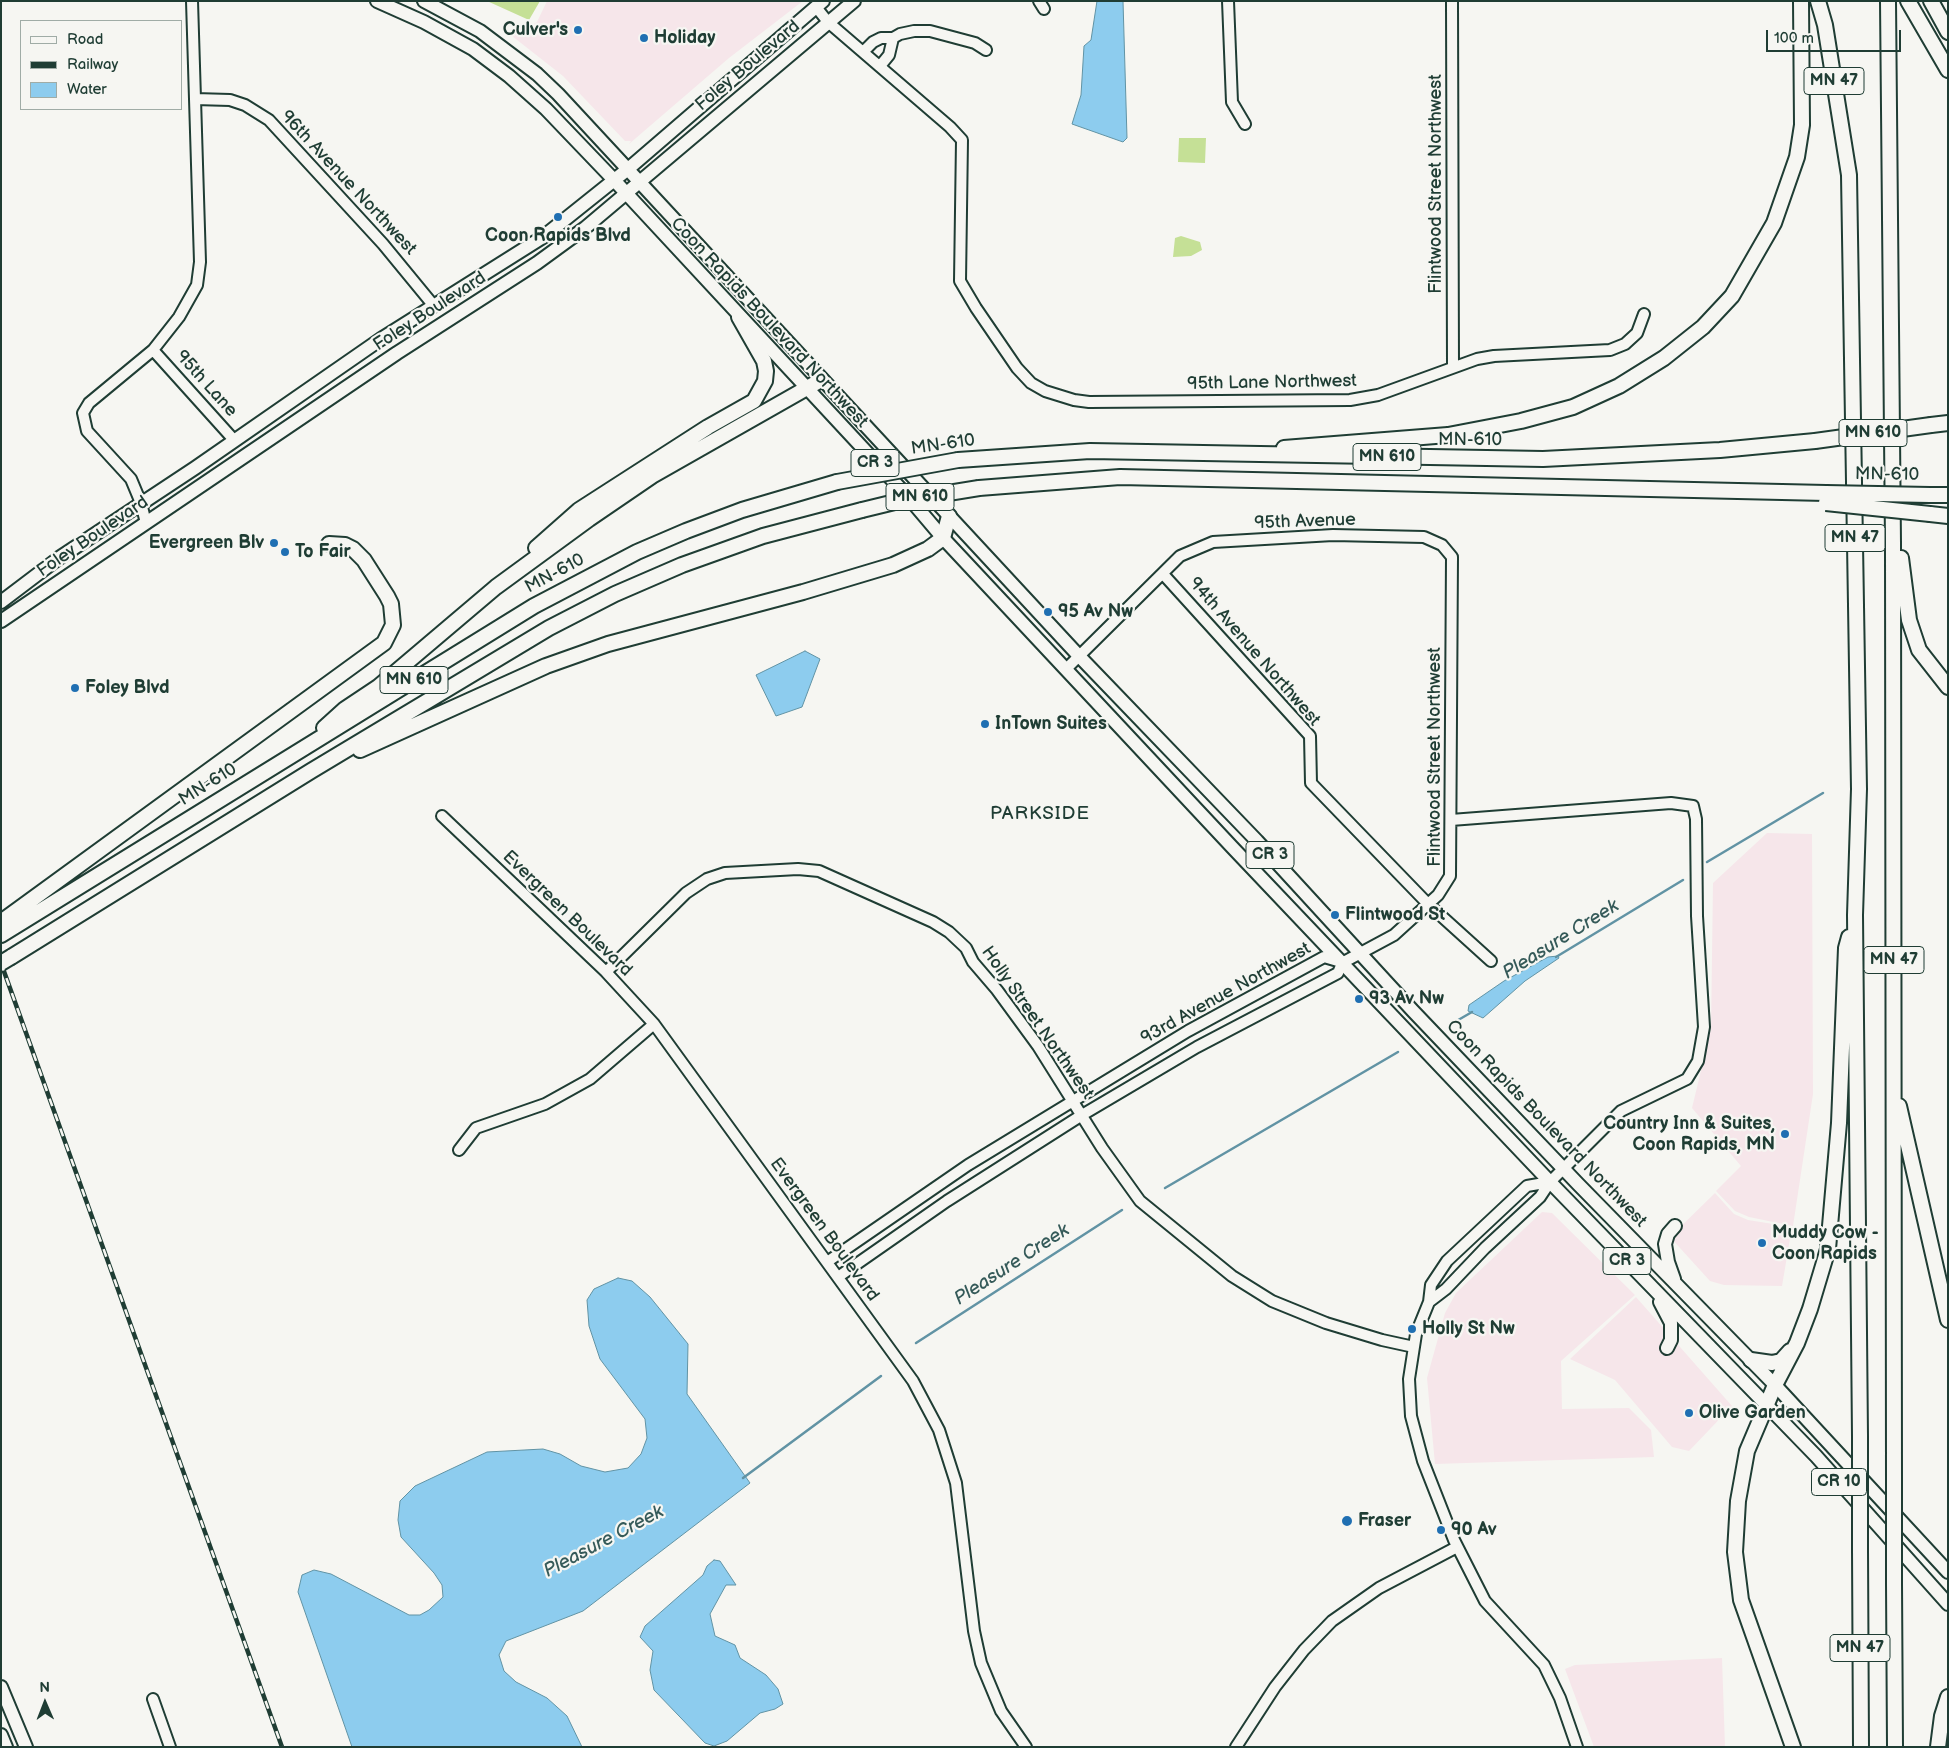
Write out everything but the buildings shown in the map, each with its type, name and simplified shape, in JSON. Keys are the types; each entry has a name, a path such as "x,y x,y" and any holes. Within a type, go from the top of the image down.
{"highway":[{"path":"1255,454 1294,446 1448,435 1521,421 1573,407 1619,386 1664,358 1703,327 1732,296 1774,223 1797,157 1802,125 1801,1"},
{"name":"MN 47","path":"1818,1 1825,24 1849,175 1859,789 1855,915 1861,1747"},
{"name":"MN 47","path":"1888,1 1892,442 1894,1747"},
{"path":"1908,1 1948,70"},
{"path":"1931,1 1948,32"},
{"path":"298,752 345,709 378,687 496,587 580,510 708,427 754,401 765,381 766,370 739,317"},
{"path":"496,587 652,476 822,380"},
{"name":"MN-610","path":"1,935 8,924 298,752 534,606 638,552 742,510 837,482 958,460 1024,454 1090,452 1543,459 1720,450 1815,441 1948,423"},
{"path":"1892,442 1902,575 1909,620 1919,650 1948,687"},
{"name":"MN 610","path":"6,960 311,771 516,647 615,594 682,565 763,536 862,510 899,501 979,488 1120,477 1771,491 1826,498"},
{"name":"MN-610","path":"1826,498 1948,495"},
{"path":"1826,498 1948,516"},
{"path":"311,771 546,666 608,644 803,592 893,565 928,549 942,538 949,516"},
{"path":"8,924 384,643 392,625 391,604 387,596 364,560 352,549 344,545 329,544"},
{"path":"1793,1747 1760,1659 1741,1600 1735,1552 1738,1501 1747,1451 1766,1405 1797,1343 1828,1249 1839,1123 1846,948 1855,915"},
{"path":"1894,1082 1948,1320"},
{"path":"1751,1360 1765,1363 1781,1361 1797,1343"},
{"path":"1938,1747 1942,1716 1948,1697"}],"main road":[{"name":"Coon Rapids Boulevard Northwest","path":"377,1 448,34 496,65 541,104 910,499 942,538 1342,963 1550,1182 1816,1456 1948,1604"},
{"name":"Coon Rapids Boulevard Northwest","path":"424,1 480,31 537,74 628,169 1079,656 1257,841 1564,1169 1776,1385 1948,1572"},
{"name":"Foley Boulevard","path":"1,621 397,352 486,297 585,228 786,56 854,1"},
{"name":"Foley Boulevard","path":"1,602 59,558 141,504 381,338 452,296 542,236 628,169 820,4"},
{"path":"1674,1226 1666,1240 1665,1253 1674,1279 1683,1291"},
{"path":"1632,1267 1666,1311 1671,1322 1671,1340 1667,1348"},
{"path":"1,1687 26,1747"},
{"path":"1,1735 6,1747"}],"street":[{"path":"146,523 141,504 131,480 87,431 83,413 89,403 153,350 183,310 197,285 200,274 192,1"},
{"path":"1228,1 1232,102 1245,124"},
{"name":"Flintwood Street Northwest","path":"1452,1 1453,367"},
{"name":"95th Lane Northwest","path":"820,4 828,22 950,127 962,140 959,272 964,290 1017,368 1031,383 1059,396 1089,402 1350,400 1378,396 1453,367 1494,356 1610,350 1625,344 1637,333 1644,314"},
{"path":"863,52 873,42 881,38 893,38 900,34 930,31 975,43 986,50"},
{"path":"880,66 889,55 893,38"},
{"name":"96th Avenue Northwest","path":"195,99 230,100 245,105 268,120 383,244 434,306"},
{"name":"95th Lane","path":"153,350 234,440"},
{"name":"95th Avenue","path":"1163,574 1180,556 1213,542 1333,535 1424,536 1442,545 1452,557"},
{"name":"Flintwood Street Northwest","path":"1342,963 1394,935 1438,895 1450,876 1452,557"},
{"name":"94th Avenue Northwest","path":"1066,669 1163,574 1310,736 1311,783 1428,904 1491,961"},
{"path":"1429,1302 1446,1289 1485,1248 1540,1197 1550,1182 1621,1111 1687,1079 1698,1061 1704,1028 1697,916 1696,819 1693,806 1671,803 1451,820"},
{"name":"Evergreen Boulevard","path":"442,816 606,972 654,1024 913,1381 940,1430 956,1483 974,1632 981,1663 1001,1711 1026,1747"},
{"name":"Holly Street Northwest","path":"606,972 677,900 698,884 710,878 744,870 798,869 819,872 842,879 934,922 958,940 1038,1046 1140,1201 1232,1276 1272,1301 1326,1323 1382,1340 1414,1347"},
{"name":"93rd Avenue Northwest","path":"827,1262 968,1165 1188,1031 1324,957 1342,963 1338,974 1197,1046 1082,1115 947,1200 838,1277"},
{"path":"459,1150 476,1128 545,1104 590,1079 654,1024"},
{"path":"1550,1182 1527,1186 1448,1261 1431,1285 1429,1302 1416,1334 1409,1379 1411,1416 1423,1461 1458,1547 1485,1601 1544,1664 1560,1698 1577,1747"},
{"path":"1236,1747 1283,1677 1304,1650 1332,1621 1379,1588 1458,1547"},
{"path":"153,1699 170,1747"}],"shaded area":[{"path":"547,1 803,1 729,58 629,144 631,141 625,141 563,76 512,36 537,22"},
{"path":"1767,833 1812,834 1813,1094 1793,1226 1749,1217 1735,1211 1716,1191 1741,1166 1692,1108 1711,1029 1713,883"},
{"path":"1715,1193 1734,1214 1748,1220 1792,1227 1782,1286 1724,1285 1710,1281 1670,1237"},
{"path":"1542,1212 1552,1213 1635,1295 1561,1361 1562,1409 1629,1408 1651,1430 1654,1457 1435,1464 1427,1378 1445,1313 1456,1293"},
{"path":"1636,1297 1732,1406 1689,1451 1672,1447 1615,1380 1570,1359"},
{"path":"1722,1658 1725,1747 1594,1747 1565,1669 1575,1665"}],"green space":[{"path":"487,1 540,1 529,20"},
{"path":"1179,138 1206,138 1205,163 1178,162"},
{"path":"1181,236 1200,242 1202,250 1191,256 1173,257 1175,238"}],"water":[{"path":"1097,1 1123,1 1127,138 1123,142 1072,124 1081,95 1084,46 1091,40"},
{"path":"805,651 820,659 802,707 776,716 756,675"},
{"path":"1558,956 1559,958 1525,981 1483,1018 1468,1011 1469,1005 1504,981 1548,957"},
{"path":"618,1278 632,1281 650,1297 688,1344 687,1394 750,1483 583,1611 506,1641 499,1655 504,1671 516,1682 547,1698 567,1716 582,1747 352,1747 298,1592 302,1575 314,1570 331,1574 409,1615 420,1615 429,1610 443,1597 442,1585 434,1573 401,1537 398,1520 400,1501 415,1486 487,1452 543,1449 560,1454 581,1466 605,1472 628,1468 641,1454 647,1438 645,1419 600,1359 589,1326 587,1300 594,1289"},
{"path":"714,1560 720,1561 736,1585 726,1585 710,1614 715,1636 735,1645 740,1658 766,1675 778,1689 783,1704 775,1709 760,1713 727,1741 714,1746 705,1743 654,1690 650,1670 653,1651 640,1637 645,1626 703,1575 707,1566"}],"waterway":[{"path":"1707,862 1823,793"},
{"name":"Pleasure Creek","path":"1556,957 1683,880"},
{"name":"Pleasure Creek","path":"1453,1023 1472,1012"},
{"name":"Pleasure Creek","path":"1165,1188 1398,1052"},
{"name":"Pleasure Creek","path":"916,1343 1122,1210"},
{"name":"Pleasure Creek","path":"743,1478 881,1376"}],"railway":[{"path":"1,963 282,1747"}],"place":[{"name":"Culver's","path":"578,30"},
{"name":"Holiday","path":"644,38"},
{"name":"Coon Rapids Blvd","path":"558,217"},
{"name":"Evergreen Blv","path":"274,543"},
{"name":"To Fair","path":"285,552"},
{"name":"95 Av Nw","path":"1048,612"},
{"name":"Foley Blvd","path":"75,688"},
{"name":"InTown Suites","path":"985,724"},
{"name":"Flintwood St","path":"1335,915"},
{"name":"93 Av Nw","path":"1359,999"},
{"name":"Country Inn & Suites, Coon Rapids, MN","path":"1785,1134"},
{"name":"Muddy Cow - Coon Rapids","path":"1762,1243"},
{"name":"Holly St Nw","path":"1412,1329"},
{"name":"Olive Garden","path":"1689,1413"},
{"name":"Fraser","path":"1347,1521"},
{"name":"90 Av","path":"1441,1530"}],"district":[{"name":"PARKSIDE","path":"1040,814"}]}
